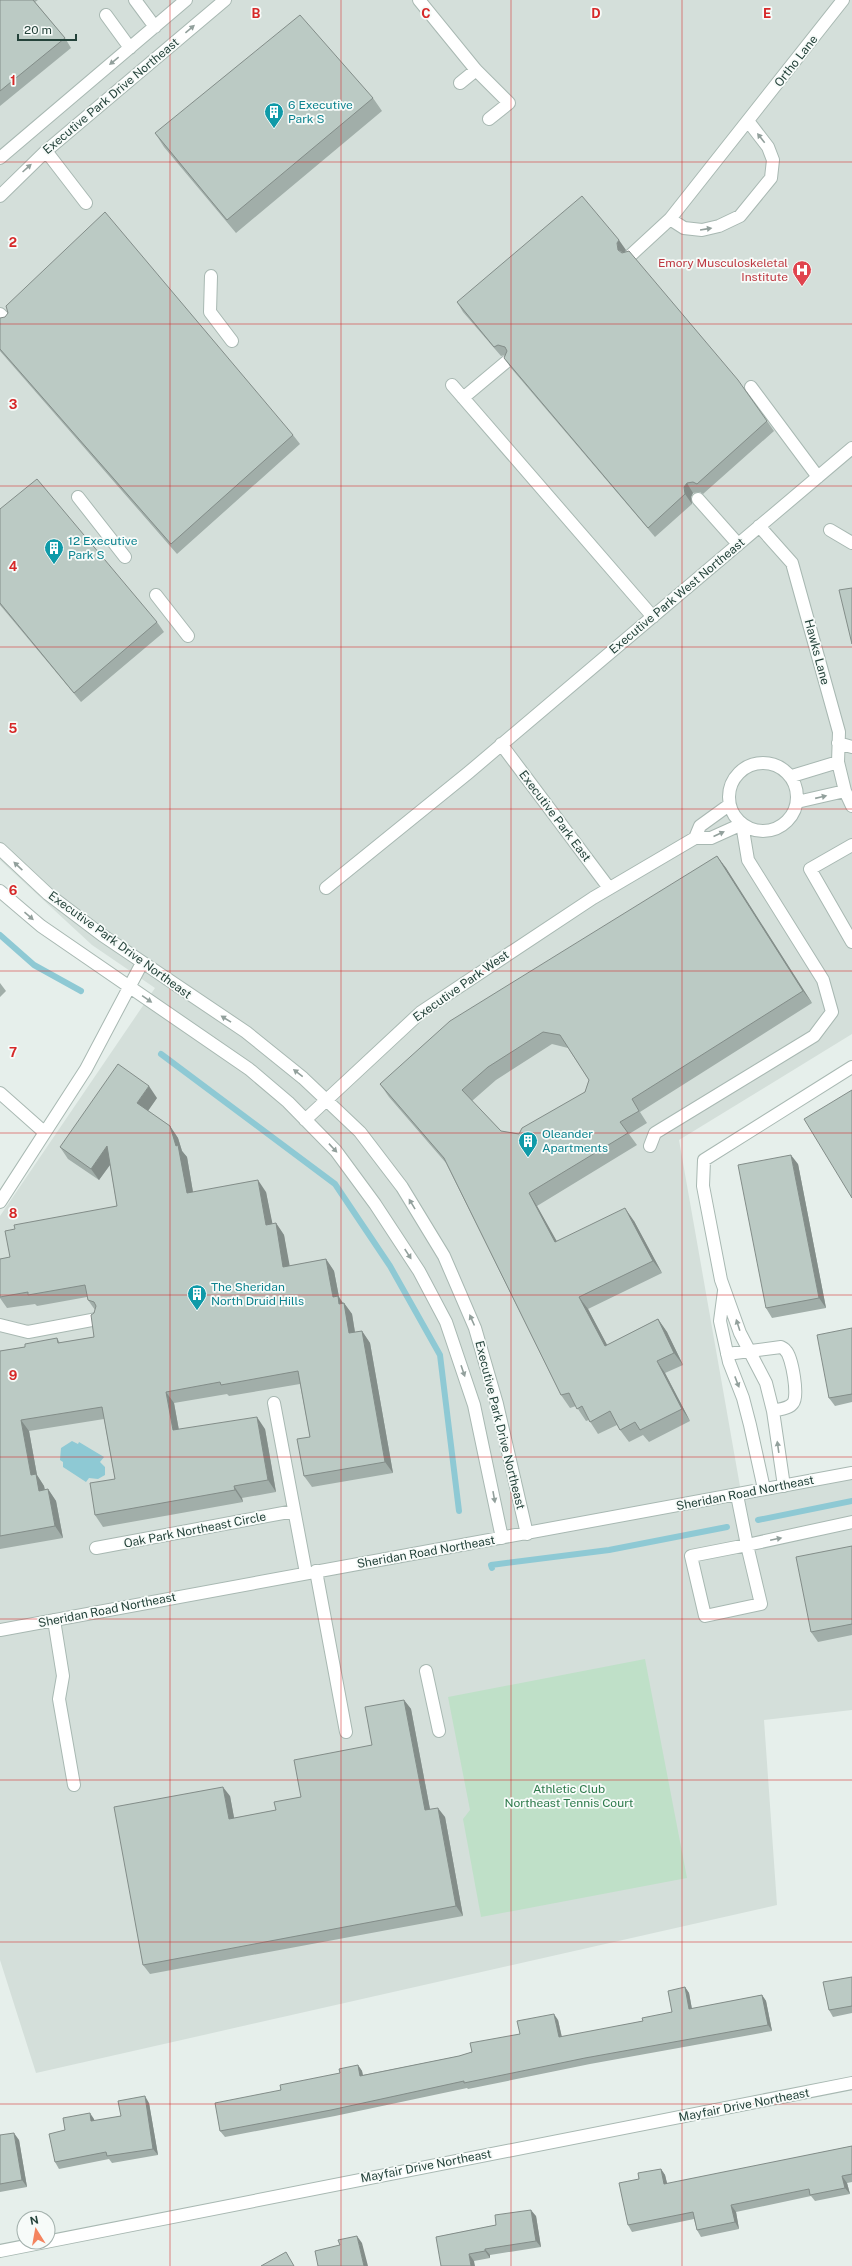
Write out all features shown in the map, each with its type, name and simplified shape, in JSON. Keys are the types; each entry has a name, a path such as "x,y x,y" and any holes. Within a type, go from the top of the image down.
{"street":[{"path":"135,0 154,27"},
{"name":"Executive Park Drive Northeast","path":"0,158 186,0"},
{"name":"Executive Park Drive Northeast","path":"0,196 46,151 225,0"},
{"path":"419,0 476,70 509,103 489,119"},
{"path":"844,0 852,4"},
{"name":"Ortho Lane","path":"631,256 670,219 844,0"},
{"path":"106,15 130,48"},
{"path":"460,83 476,70"},
{"path":"670,219 684,228 702,230 719,226 740,216 771,178 774,160 768,146 748,121"},
{"path":"46,151 86,203"},
{"path":"211,276 210,312 232,341"},
{"path":"463,398 506,362"},
{"path":"452,385 652,617"},
{"path":"751,387 818,477"},
{"name":"Executive Park West Northeast","path":"326,888 502,744 852,448"},
{"path":"78,497 125,557"},
{"path":"698,499 738,544"},
{"name":"Hawks Lane","path":"759,526 792,562 839,732 838,762 845,791 852,806"},
{"path":"830,530 852,543"},
{"path":"156,595 188,636"},
{"path":"838,743 852,747"},
{"name":"Executive Park East","path":"502,744 609,888"},
{"path":"766,762 776,765 792,776 797,790 797,802 793,813 786,822 776,829 764,831 753,830 742,824 734,816 729,805 728,794 730,784 744,767 755,763 766,762"},
{"path":"792,776 838,762"},
{"path":"797,802 845,791"},
{"path":"729,805 700,826 695,838 711,838 742,824"},
{"path":"650,1146 655,1133 814,1036 832,1012 823,980 748,860 742,824"},
{"name":"Executive Park West","path":"305,1120 421,1012 609,888 695,838"},
{"path":"852,845 810,869 852,942"},
{"name":"Executive Park Drive Northeast","path":"0,849 48,894 142,963 246,1032 304,1078 360,1132 402,1186 444,1256 475,1328 497,1404 526,1534"},
{"path":"0,890 41,926 129,986"},
{"path":"0,1202 86,1069 142,963"},
{"name":"Executive Park Drive Northeast","path":"129,986 236,1059 270,1085 336,1151 375,1204 419,1271 446,1322 474,1405 502,1538"},
{"path":"784,1486 773,1411 766,1383 748,1350 724,1290 703,1186 704,1160 852,1066"},
{"path":"0,1093 44,1132"},
{"path":"724,1290 720,1321 727,1354 743,1398 764,1489"},
{"path":"0,1325 28,1332 98,1320"},
{"path":"727,1354 748,1350 781,1347 786,1351 790,1360 796,1396 794,1403 788,1407 773,1411"},
{"path":"274,1403 294,1511 311,1572 346,1732"},
{"name":"Sheridan Road Northeast","path":"0,1630 852,1473"},
{"path":"737,1495 747,1545 761,1604 705,1616 692,1556 747,1545 852,1522"},
{"name":"Oak Park Northeast Circle","path":"96,1548 294,1511"},
{"path":"54,1620 63,1676 59,1699 74,1785"},
{"path":"426,1671 439,1731"},
{"name":"Mayfair Drive Northeast","path":"0,2252 852,2083"}],"shaded area":[{"path":"0,0 852,0 852,1034 679,1140 741,1492 852,1470 852,1710 764,1720 777,1905 36,2073 0,1960 0,1216 155,988 92,945 0,860"}],"green space":[{"name":"Athletic Club Northeast Tennis Court","path":"645,1659 687,1878 481,1917 463,1819 470,1810 448,1697"}],"water":[{"path":"72,1441 78,1444 79,1442 104,1457 100,1462 105,1467 105,1475 98,1479 89,1478 86,1482 63,1467 63,1462 60,1460 61,1448"}],"building":[{"path":"0,0 33,0 65,38 0,91"},
{"name":"6 Executive Park S","path":"300,15 373,98 227,220 155,133"},
{"path":"582,196 619,240 617,243 618,250 622,253 629,251 738,380 767,421 697,484 693,482 687,483 684,487 685,494 648,528 504,358 507,351 505,347 498,345 494,347 457,302"},
{"path":"105,212 293,435 171,544 0,349 0,318 5,317 8,313 6,306"},
{"name":"12 Executive Park S","path":"37,479 157,622 74,693 0,603 0,509"},
{"path":"852,588 852,644 839,590"},
{"name":"Oleander Apartments","path":"717,856 803,991 632,1099 639,1111 620,1122 628,1133 529,1193 555,1242 625,1208 653,1261 579,1297 605,1346 658,1319 674,1353 657,1361 682,1409 640,1430 635,1422 620,1430 610,1411 590,1422 582,1406 577,1409 569,1393 561,1395 444,1158 380,1084 450,1021","holes":["543,1032 560,1035 589,1080 585,1092 522,1128 519,1134 501,1131 462,1090 488,1067"]},
{"name":"The Sheridan North Druid Hills","path":"118,1064 149,1086 137,1103 170,1126 176,1146 178,1145 187,1193 258,1180 266,1225 276,1223 283,1267 326,1259 333,1297 338,1296 339,1304 344,1303 349,1333 362,1331 385,1462 304,1476 297,1439 310,1437 298,1371 221,1385 220,1382 166,1392 173,1430 257,1417 268,1480 234,1486 235,1490 95,1515 90,1483 115,1479 102,1407 21,1420 31,1475 36,1474 39,1491 48,1489 55,1526 0,1536 0,1351 25,1347 25,1344 57,1338 58,1343 94,1337 91,1315 94,1313 96,1306 94,1302 88,1300 85,1285 28,1295 28,1292 0,1297 0,1259 10,1257 5,1231 15,1229 14,1225 117,1206 107,1146 91,1169 60,1147"},
{"path":"852,1090 852,1198 804,1119"},
{"path":"791,1155 819,1298 766,1308 738,1165"},
{"path":"852,1328 852,1394 829,1398 817,1335"},
{"path":"852,1546 852,1624 811,1632 796,1557"},
{"path":"404,1700 425,1810 438,1808 456,1906 143,1965 114,1807 223,1787 229,1819 276,1810 274,1802 301,1797 294,1760 372,1745 365,1707"},
{"path":"852,1977 852,2006 829,2010 823,1982"},
{"path":"685,1987 689,2009 762,1995 768,2025 585,2058 464,2083 464,2081 331,2110 220,2131 215,2103 281,2090 280,2085 340,2073 339,2069 358,2065 360,2076 459,2056 472,2052 470,2043 520,2034 517,2021 554,2014 559,2037 643,2021 642,2018 672,2012 668,1991"},
{"path":"145,2096 153,2149 107,2156 106,2152 55,2162 49,2134 65,2130 63,2118 90,2113 91,2121 121,2116 118,2101"},
{"path":"14,2133 22,2180 0,2184 0,2135"},
{"path":"852,2146 852,2174 842,2176 845,2188 810,2195 809,2189 731,2205 735,2222 697,2230 693,2212 628,2225 619,2183 639,2179 638,2173 661,2169 664,2184"},
{"path":"531,2210 536,2241 485,2249 485,2251 469,2254 471,2266 441,2266 436,2237 496,2225 495,2215"},
{"path":"357,2236 364,2266 318,2266 315,2251 340,2245 338,2240"},
{"path":"286,2252 294,2266 261,2266"}],"waterway":[{"path":"0,935 34,965 81,991"},
{"path":"161,1054 335,1184 390,1266 440,1355 459,1511"},
{"path":"758,1520 852,1501"},
{"path":"492,1568 491,1565 609,1550 727,1527"}],"place":[{"name":"6 Executive Park S","path":"274,129"},
{"name":"Emory Musculoskeletal Institute","path":"802,287"},
{"name":"12 Executive Park S","path":"54,565"},
{"name":"Oleander Apartments","path":"528,1158"},
{"name":"The Sheridan North Druid Hills","path":"197,1311"}]}
